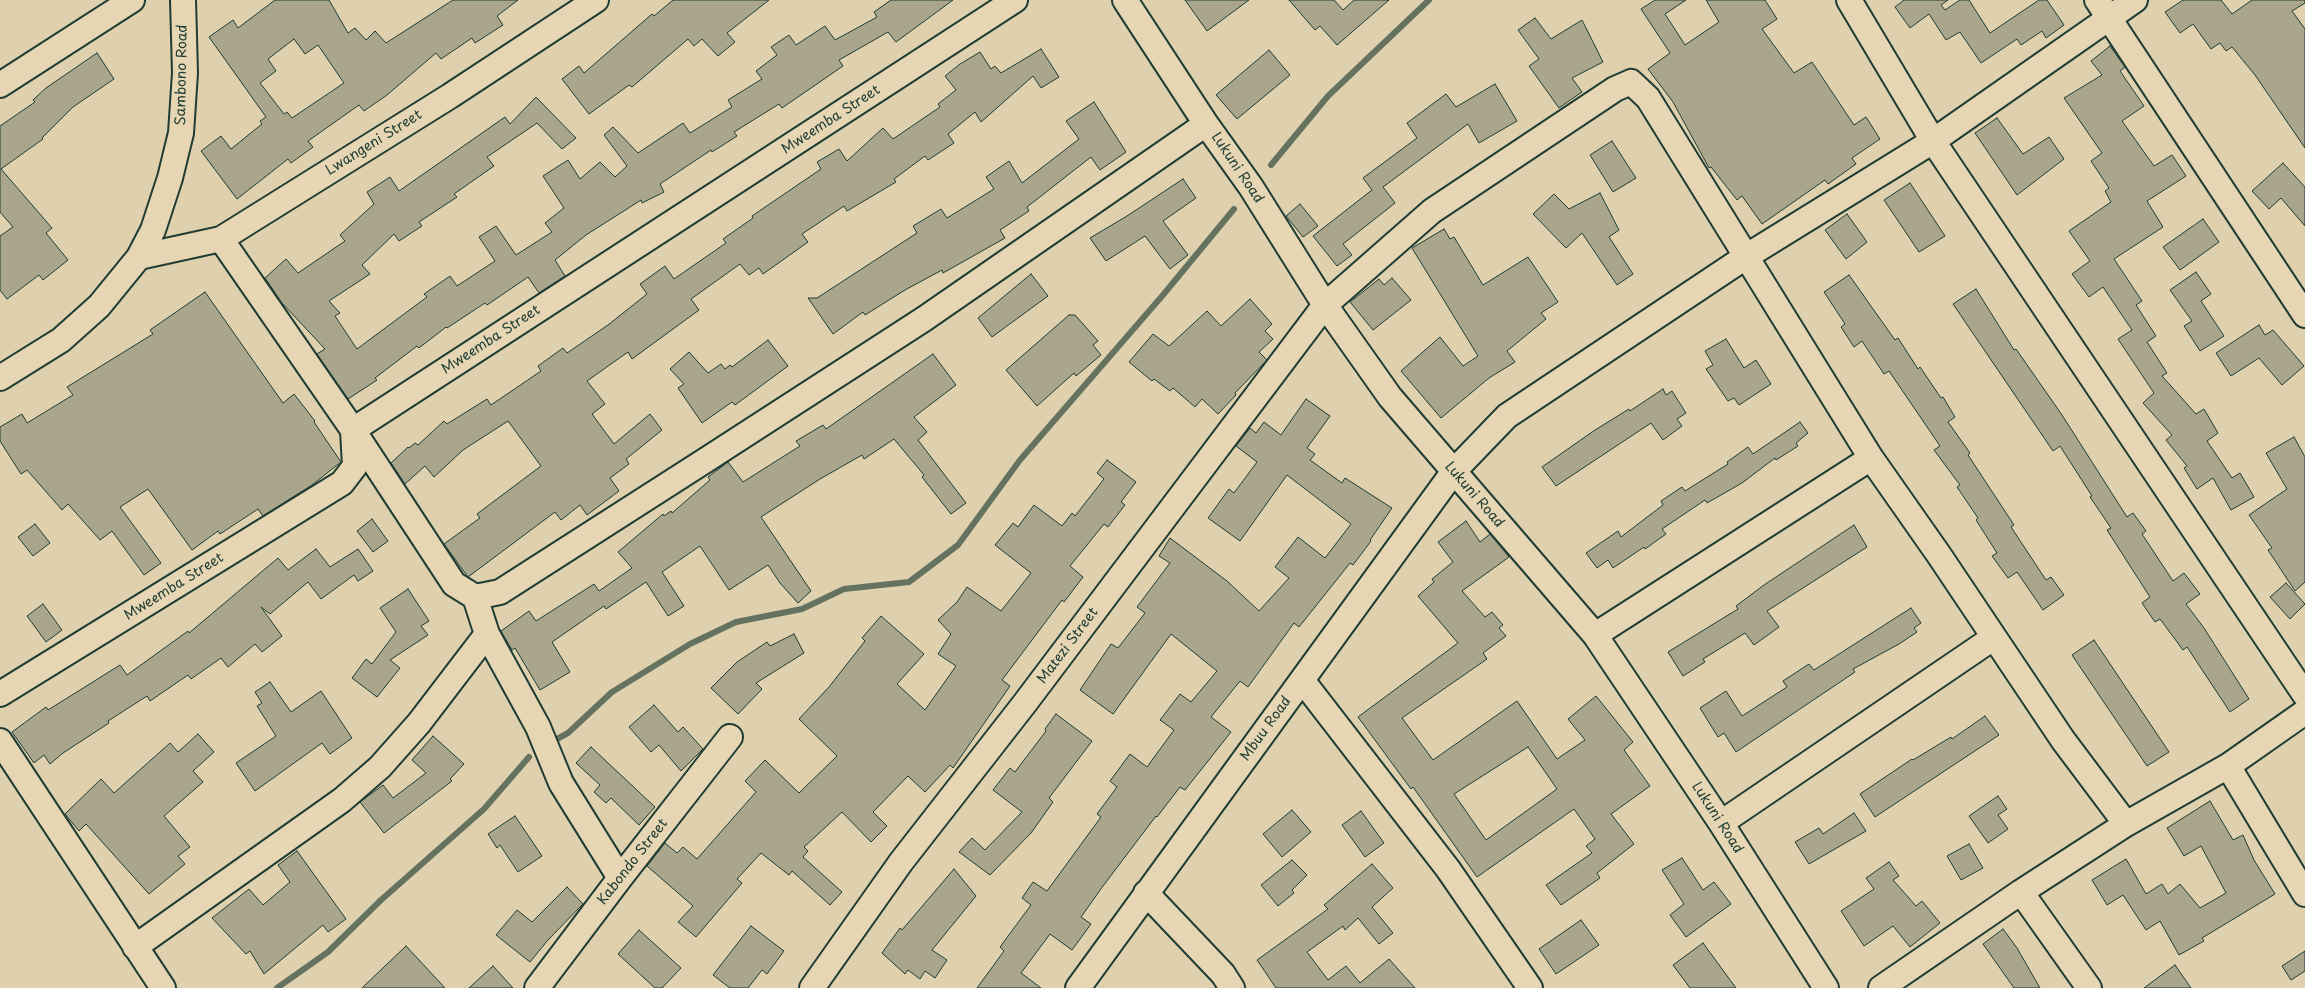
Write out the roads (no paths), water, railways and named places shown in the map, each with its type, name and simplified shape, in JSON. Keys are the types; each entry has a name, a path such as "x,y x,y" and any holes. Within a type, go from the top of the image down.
{"street":[{"path":"0,86 132,0"},
{"name":"Lwangeni Street","path":"139,257 221,239 450,96 596,0"},
{"name":"Mweemba Street","path":"0,694 342,483 355,466 353,430 1015,0"},
{"name":"Lukuni Road","path":"1125,0 1206,124 1252,187 1325,305 1390,398 1596,635 1721,823 1826,988"},
{"path":"1849,0 1932,141 2305,695"},
{"name":"Mbuu Road","path":"1078,988 1454,472 1507,416 1747,256 1932,141 2103,9 2135,0"},
{"name":"Sambono Road","path":"0,378 61,340 82,323 99,306 139,257 153,230 170,178 181,133 189,4"},
{"path":"2103,9 2305,315"},
{"name":"Matezi Street","path":"812,988 901,862 1025,704 1325,305 1432,211 1615,89 1631,82 1648,98 1747,256"},
{"path":"475,597 500,592 924,319 1206,124"},
{"path":"221,239 353,430 454,584 475,597 487,634 538,727 561,783 620,878"},
{"path":"1747,256 1871,458 2063,740 2126,824"},
{"path":"1596,635 1871,458"},
{"path":"135,947 342,800 380,766 419,723 487,634"},
{"path":"1721,823 1994,638"},
{"path":"1302,680 1448,869 1530,988"},
{"path":"1882,988 2021,892 2126,824 2228,766 2305,712"},
{"name":"Kabondo Street","path":"537,988 730,737"},
{"path":"0,741 163,988"},
{"path":"2228,766 2305,894"},
{"path":"2021,892 2089,988"},
{"path":"1146,893 1222,974 1232,988"}],"waterway":[{"path":"1271,165 1328,96 1429,0"},
{"path":"557,739 568,733 612,692 690,644 736,622 802,609 844,589 909,582 958,545 1020,460 1163,295 1234,209"},
{"path":"277,988 328,952 381,900 484,809 529,757"}]}
